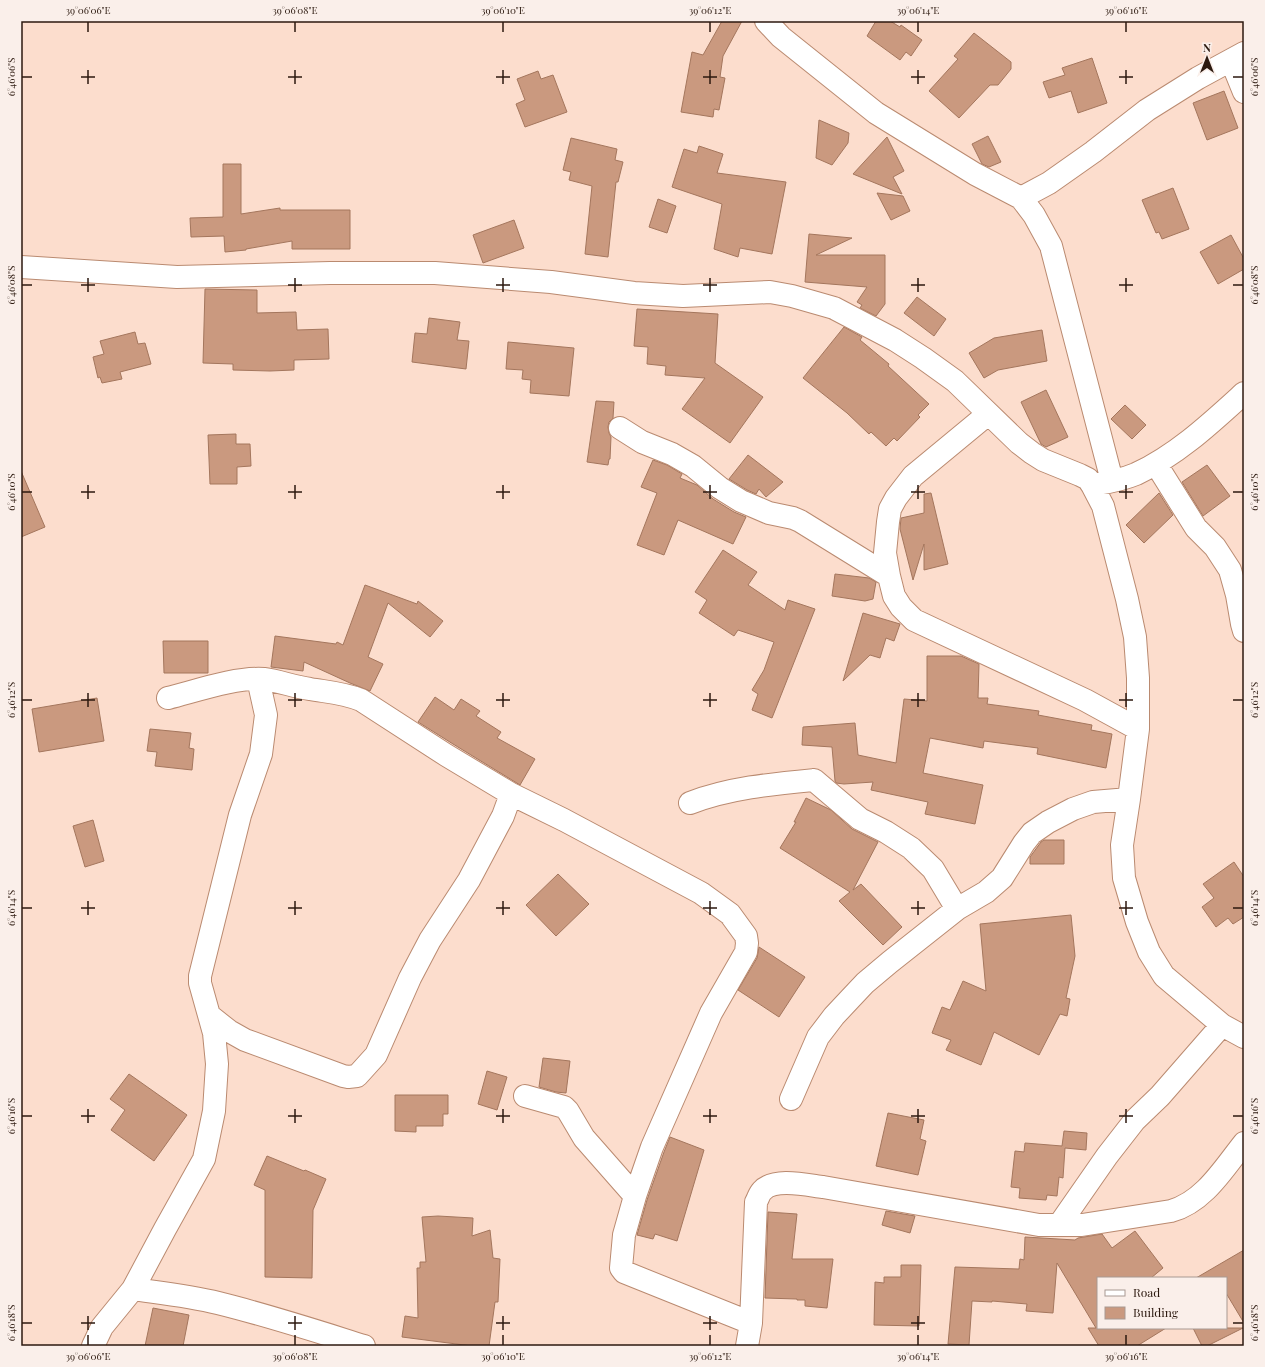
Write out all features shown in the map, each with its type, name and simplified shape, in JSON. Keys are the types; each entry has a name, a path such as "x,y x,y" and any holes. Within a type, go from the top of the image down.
{"street":[{"path":"766,21 781,37 876,113 975,174 1021,198 1034,215 1051,246 1102,483 1103,506 1127,599 1135,637 1138,678 1138,729 1122,845 1124,878 1139,928 1149,952 1164,976 1222,1025 1244,1037"},
{"path":"1021,198 1049,183 1094,152 1147,110 1198,78 1237,57 1244,92"},
{"path":"21,267 177,277 330,273 434,274 551,282 683,296 770,292 778,293 834,308 895,340 955,381 1019,443 1032,453 1043,460 1080,475 1088,480 1102,483 1135,475 1156,464 1201,432 1244,393"},
{"path":"988,414 913,476 896,498 890,509 885,553 894,596 901,607 914,620 1085,700 1138,729"},
{"path":"620,428 642,442 672,454 693,466 720,488 741,501 769,513 800,521 889,576"},
{"path":"1156,464 1196,528 1215,547 1230,570 1244,630"},
{"path":"94,1346 102,1327 133,1289 204,1158 214,1111 217,1064 214,1033 200,983 200,976 240,815 261,754 266,715 258,679"},
{"path":"168,698 229,683 258,679 309,689 341,693 361,700 446,755 511,794 564,820 701,893 730,914 746,936 746,952 711,1013 652,1147 635,1196 624,1235 621,1262 622,1270 751,1323"},
{"path":"690,803 707,797 771,784 814,780 860,819 886,832 911,848 933,870 957,910"},
{"path":"210,1016 229,1031 245,1040 343,1076 357,1076 360,1074 376,1055 413,972 430,940 468,880 503,816 511,794"},
{"path":"792,1099 818,1037 839,1010 865,983 957,910 986,892 1002,878 1032,833 1073,808 1094,802 1129,799"},
{"path":"1059,1225 1107,1156 1135,1120 1160,1096 1222,1025"},
{"path":"525,1096 564,1107 584,1138 635,1196"},
{"path":"747,1346 751,1323 756,1202 761,1191 768,1186 779,1183 790,1183 823,1187 1039,1225 1082,1225 1182,1208 1190,1203 1211,1184 1244,1143"},
{"path":"133,1289 190,1297 218,1303 364,1346"}],"building":[{"path":"722,21 742,21 723,56 720,77 725,78 719,110 714,109 713,117 681,112 692,52 703,55"},
{"path":"876,21 890,21 900,27 901,25 922,40 911,56 906,52 900,60 867,36"},
{"path":"974,33 1011,62 1011,69 998,85 990,85 959,118 929,91 958,59 954,56"},
{"path":"1092,58 1107,103 1078,113 1071,91 1049,98 1043,82 1065,75 1062,68"},
{"path":"538,71 541,79 553,75 567,112 525,127 516,104 525,100 517,79"},
{"path":"1224,91 1238,128 1207,140 1193,103"},
{"path":"819,120 849,133 848,143 832,165 816,158"},
{"path":"988,136 1001,162 989,167 982,164 972,144"},
{"path":"887,137 904,171 893,177 902,194 853,174"},
{"path":"571,138 617,149 615,160 623,162 618,182 616,182 608,257 585,254 592,186 569,180 571,172 563,170"},
{"path":"699,146 723,154 717,173 786,182 772,254 740,248 738,257 714,249 722,204 672,187 684,149 697,153"},
{"path":"223,164 241,164 241,214 280,208 280,210 350,210 350,249 292,249 292,241 246,250 225,252 224,236 191,237 190,218 223,217"},
{"path":"1173,188 1189,229 1162,239 1159,232 1156,233 1142,200"},
{"path":"877,193 903,196 910,211 891,220"},
{"path":"658,199 676,206 667,233 649,227"},
{"path":"514,220 524,248 483,263 473,235"},
{"path":"809,234 852,238 816,255 885,255 885,304 876,316 860,308 862,305 857,302 867,287 805,282"},
{"path":"1231,235 1244,259 1244,269 1218,284 1200,252"},
{"path":"205,289 257,290 257,313 296,312 297,330 328,329 329,359 294,360 294,370 270,371 233,370 233,364 203,363"},
{"path":"917,297 946,319 934,336 904,313"},
{"path":"637,309 718,314 715,363 763,397 730,443 682,409 705,378 665,375 666,366 647,364 648,347 634,346"},
{"path":"429,318 460,322 457,340 469,341 466,369 412,362 415,333 427,334"},
{"path":"844,327 862,337 860,340 889,364 888,366 929,404 918,415 920,417 897,441 894,438 886,446 871,432 869,434 847,413 803,378"},
{"path":"1042,330 1047,361 998,370 984,378 969,353 994,338"},
{"path":"135,332 138,344 145,343 151,364 120,372 122,379 102,383 100,377 98,378 93,357 104,354 100,341"},
{"path":"508,342 574,348 569,396 530,393 531,380 522,379 523,370 506,369"},
{"path":"1046,390 1068,437 1046,447 1041,444 1021,402"},
{"path":"596,401 614,402 613,418 609,422 608,427 611,437 610,459 608,465 587,462"},
{"path":"1125,405 1146,425 1132,439 1111,419"},
{"path":"236,434 236,444 250,444 251,466 237,467 237,484 210,484 208,435"},
{"path":"748,455 783,482 766,497 759,489 756,494 729,479"},
{"path":"653,460 667,465 682,474 680,478 697,485 713,499 734,512 746,517 733,544 678,520 664,555 637,545 657,493 641,487"},
{"path":"1207,465 1230,496 1203,516 1182,482"},
{"path":"21,471 45,527 21,537"},
{"path":"931,493 948,564 924,570 924,544 913,580 900,529 901,518 924,513 924,494"},
{"path":"1159,493 1173,515 1144,543 1126,525"},
{"path":"723,550 757,572 748,585 785,610 788,600 815,609 772,718 752,710 758,694 752,690 764,670 774,642 738,630 734,636 699,613 707,600 695,592"},
{"path":"835,574 869,578 876,582 873,599 865,601 832,596"},
{"path":"365,585 417,604 418,601 443,621 430,637 388,603 368,657 383,664 370,691 304,662 303,671 271,667 275,636 336,644 337,642 343,645"},
{"path":"863,613 900,624 894,641 886,638 880,658 870,655 843,681"},
{"path":"163,641 208,641 208,673 164,673"},
{"path":"927,656 961,656 979,664 978,698 988,698 987,704 1039,711 1038,715 1092,725 1091,730 1112,734 1106,768 1037,754 1038,748 984,741 983,748 930,738 923,773 983,785 975,824 925,814 928,802 871,790 873,782 844,784 836,783 832,747 802,745 803,727 855,723 858,755 896,763 904,699 927,701"},
{"path":"435,697 454,710 461,699 480,711 476,716 501,732 497,738 535,759 520,785 418,722"},
{"path":"97,698 104,741 39,752 32,709"},
{"path":"150,729 191,733 189,748 194,749 192,770 155,766 157,752 147,751"},
{"path":"806,798 831,810 852,829 878,842 853,890 861,884 902,927 883,945 839,901 850,892 780,848 796,822 794,822"},
{"path":"93,820 104,861 85,867 73,826"},
{"path":"1044,840 1064,840 1064,864 1030,864 1030,857"},
{"path":"1234,862 1244,877 1244,917 1233,924 1228,918 1216,927 1202,907 1214,898 1203,884"},
{"path":"558,874 589,904 556,936 526,905"},
{"path":"1071,915 1075,956 1066,998 1070,999 1067,1016 1060,1014 1039,1055 994,1032 981,1065 946,1050 951,1040 932,1033 942,1007 950,1010 963,981 986,991 980,924"},
{"path":"759,947 805,977 779,1017 738,990 757,958"},
{"path":"543,1058 570,1061 566,1093 539,1087"},
{"path":"487,1071 507,1077 497,1110 478,1104"},
{"path":"129,1074 187,1115 154,1161 111,1130 125,1110 110,1099"},
{"path":"395,1095 448,1095 448,1114 443,1114 443,1126 416,1126 416,1132 395,1131"},
{"path":"888,1113 924,1120 920,1139 926,1141 918,1175 876,1166"},
{"path":"1064,1131 1087,1133 1086,1150 1065,1148 1063,1178 1059,1177 1057,1196 1047,1195 1046,1200 1019,1198 1020,1188 1011,1187 1015,1151 1024,1152 1025,1143 1062,1146"},
{"path":"670,1137 704,1150 677,1241 655,1234 653,1239 637,1235 647,1200"},
{"path":"267,1156 326,1179 313,1210 312,1278 265,1277 265,1190 254,1185"},
{"path":"886,1211 915,1216 910,1233 882,1225"},
{"path":"768,1212 797,1214 792,1259 833,1259 827,1308 805,1306 805,1300 765,1298"},
{"path":"438,1216 473,1218 472,1236 490,1230 493,1258 500,1259 498,1302 495,1302 489,1346 472,1346 402,1337 405,1316 418,1318 417,1268 420,1268 420,1262 426,1262 422,1217"},
{"path":"1135,1231 1163,1268 1152,1277 1097,1277 1097,1329 1164,1329 1137,1346 1099,1346 1088,1328 1096,1328 1057,1263 1053,1313 1026,1311 1027,1304 972,1301 969,1345 948,1344 955,1267 1019,1269 1020,1259 1024,1260 1025,1237 1075,1240 1078,1238 1102,1234 1112,1248"},
{"path":"1244,1250 1244,1323 1227,1295 1227,1277 1198,1277"},
{"path":"901,1265 921,1265 919,1326 874,1325 875,1282 884,1283 884,1277 901,1277"},
{"path":"153,1308 189,1315 183,1346 145,1346"},
{"path":"1243,1328 1207,1346 1202,1346 1194,1329"}]}
